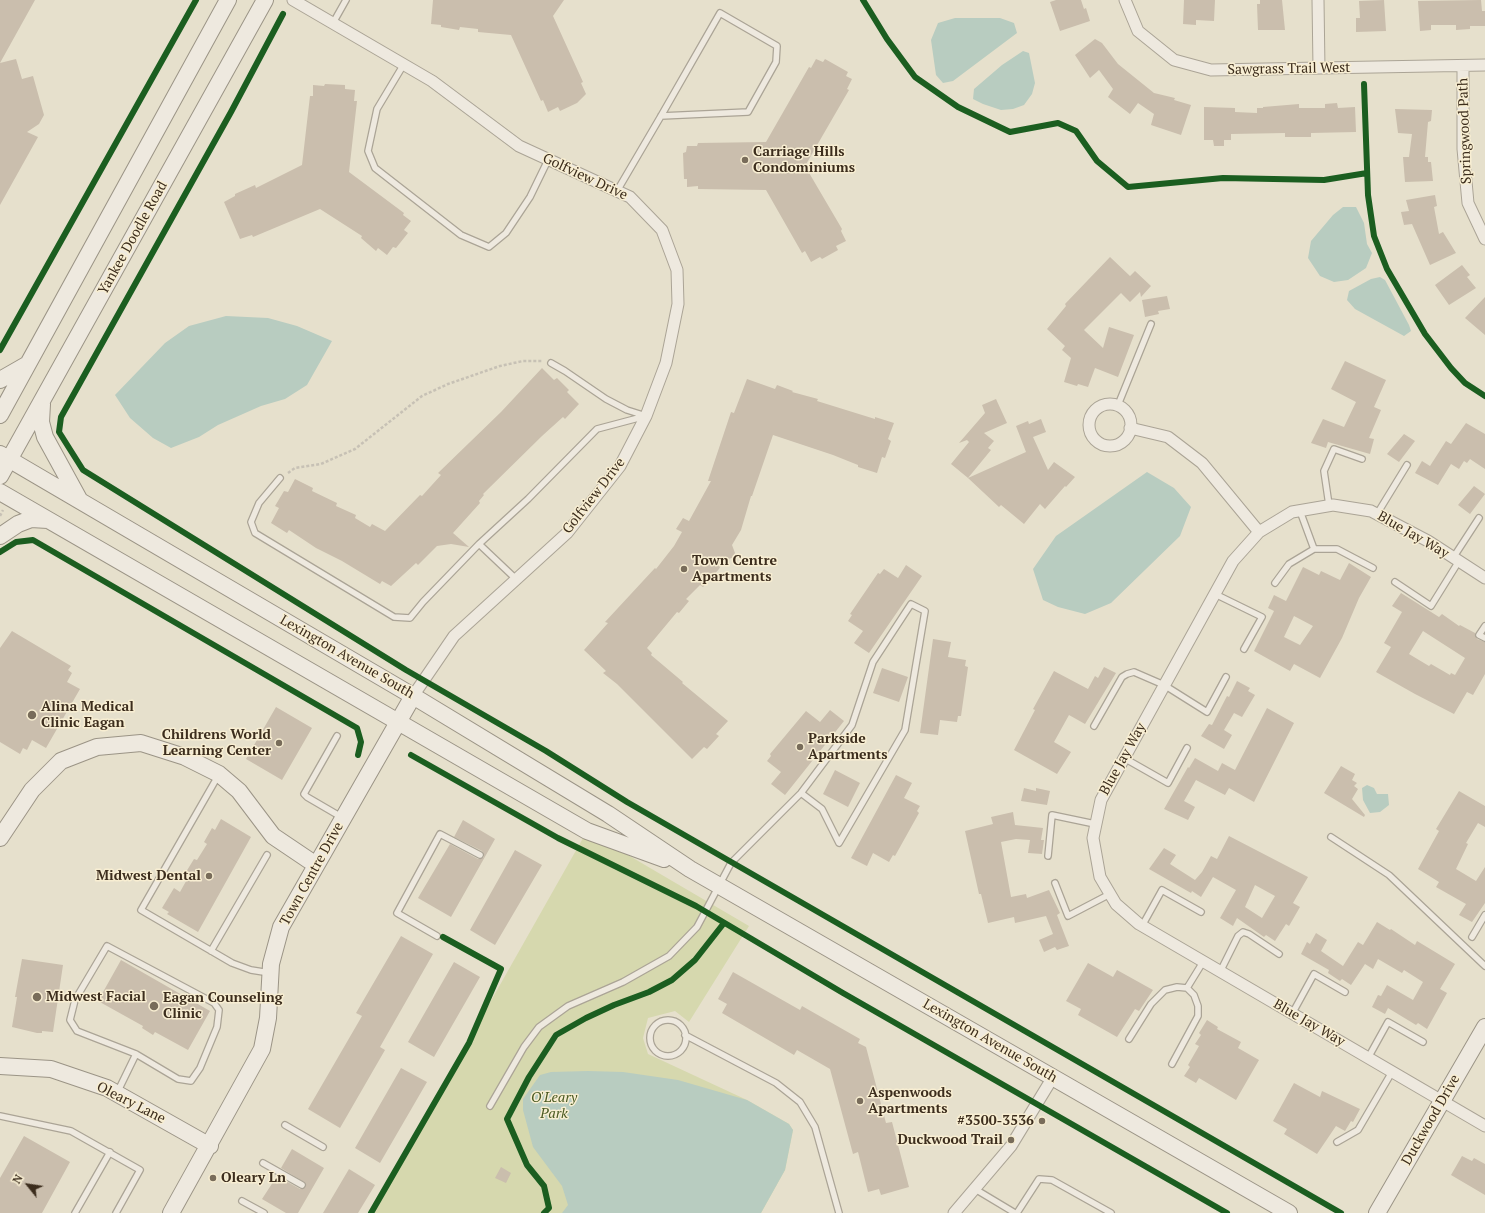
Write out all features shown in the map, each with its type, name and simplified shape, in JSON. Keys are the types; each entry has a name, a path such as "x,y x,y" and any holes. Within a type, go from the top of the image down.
{"street":[{"path":"0,415 228,0"},
{"name":"Yankee Doodle Road","path":"0,476 5,456 42,402 265,0"},
{"name":"Golfview Drive","path":"292,0 432,80 519,146 630,197 662,230 677,270 678,304 666,363 646,416 620,466 566,533 454,636 413,696"},
{"name":"Sawgrass Trail West","path":"1125,0 1138,31 1174,60 1211,70 1485,65"},
{"path":"1318,0 1319,68"},
{"name":"Springwood Path","path":"1463,66 1463,149 1468,203 1485,239"},
{"path":"0,380 28,364"},
{"path":"42,402 41,422 45,437 80,500"},
{"path":"1104,404 1118,405 1128,415 1130,428 1124,440 1111,446 1098,442 1089,432 1088,425 1093,412 1104,404"},
{"path":"1130,428 1168,437 1202,463 1259,532"},
{"name":"Lexington Avenue South","path":"5,456 413,696 608,814 718,885 1289,1213"},
{"name":"Lexington Avenue South","path":"0,492 587,831 690,868"},
{"name":"Blue Jay Way","path":"1485,578 1428,541 1371,511 1329,505 1292,512 1259,532 1233,561 1101,800 1093,838 1100,877 1116,904 1142,926 1485,1126"},
{"path":"0,536 18,524 31,519 50,520"},
{"name":"Town Centre Drive","path":"171,1213 210,1146 262,1049 268,1018 271,964 282,927 413,696"},
{"path":"4,829 32,790 61,761 97,747 141,742 185,756 219,774 239,791 273,836 316,865"},
{"name":"Duckwood Drive","path":"1377,1213 1485,1027"},
{"name":"Oleary Lane","path":"0,1066 51,1069 107,1088 210,1146"},
{"path":"954,1213 1011,1146 1053,1077"}],"lane":[{"path":"333,23 346,0"},
{"path":"618,191 720,12 777,46 776,62 748,112 661,116"},
{"path":"404,64 377,109 368,151 375,168 461,235 490,247 506,233 530,197 548,160"},
{"path":"1118,405 1152,324"},
{"path":"551,363 565,370 606,399 627,410 646,416"},
{"path":"280,478 259,503 251,522 255,533 394,617 410,618 423,602 479,544 528,499 596,429 646,416"},
{"path":"1329,505 1324,471 1334,448 1362,459"},
{"path":"1377,514 1407,465"},
{"path":"1300,511 1314,549"},
{"path":"1395,582 1431,606 1479,518"},
{"path":"479,544 516,579"},
{"path":"1275,583 1289,564 1314,549 1337,549 1373,568"},
{"path":"1215,594 1262,617 1244,649"},
{"path":"490,1106 524,1047 539,1027 568,1006 623,982 669,956 696,926 731,863 801,793 852,725 873,662 911,604 925,611 905,730 839,843 822,809 801,793"},
{"path":"1485,626 1479,635 1485,638"},
{"path":"1094,726 1122,677 1127,674 1134,672 1164,685 1207,712 1226,677"},
{"path":"337,736 304,794 343,818"},
{"path":"1124,758 1168,783 1187,748"},
{"path":"219,774 141,910 232,963 251,970 271,973"},
{"path":"1048,856 1052,815 1096,824"},
{"path":"437,936 397,913 440,834 480,854"},
{"path":"1331,837 1389,875 1485,966"},
{"path":"211,951 266,854"},
{"path":"1055,883 1068,916 1110,894"},
{"path":"1142,926 1162,890 1201,912"},
{"path":"1472,937 1485,915"},
{"path":"1220,972 1238,936 1243,932 1249,934 1279,954"},
{"path":"107,946 214,1003 219,1010 217,1027 200,1068 191,1081 178,1079 136,1054 77,1031 70,1020 75,1000 107,946"},
{"path":"1187,988 1203,962"},
{"path":"1292,1014 1314,974 1345,992"},
{"path":"1129,1039 1151,1004 1165,990 1177,987 1187,988 1194,995 1198,1006 1198,1016 1172,1064"},
{"path":"685,1034 683,1046 674,1054 663,1055 653,1048 651,1042 651,1031 659,1022 670,1020 680,1025 685,1034 776,1083 800,1102 815,1127 839,1213"},
{"path":"1368,1058 1388,1022 1423,1042"},
{"path":"116,1093 136,1054"},
{"path":"1337,1142 1358,1130 1392,1072"},
{"path":"0,1116 71,1131 140,1170 116,1213"},
{"path":"286,1125 323,1147"},
{"path":"76,1213 110,1152"},
{"path":"263,1163 302,1185"},
{"path":"975,1189 1016,1213 1039,1179 1052,1180 1111,1213"},
{"path":"242,1201 264,1213"}],"path":[{"path":"280,478 295,468 321,464 355,449 411,403 422,396 448,384 500,366 523,361 541,360 551,363"},
{"path":"0,516 3,510"}],"green space":[{"name":"O'Leary Park","path":"587,831 749,926 689,1022 675,1011 648,1018 643,1038 648,1054 747,1100 789,1124 793,1130 785,1170 761,1213 371,1213"}],"shaded area":[{"path":"955,18 1000,18 1014,23 1017,33 953,81 943,83 936,75 931,40 938,23"},
{"path":"1023,51 1029,53 1035,83 1032,94 1024,105 1013,109 1001,110 973,99 974,89 1002,65"},
{"path":"1343,207 1356,207 1364,223 1367,244 1372,253 1366,268 1348,280 1334,282 1320,276 1308,258 1311,241 1333,215"},
{"path":"1380,277 1385,280 1409,325 1411,331 1404,336 1355,309 1347,300 1349,291 1371,279"},
{"path":"226,316 268,318 297,326 332,341 307,385 285,399 261,406 218,425 199,437 171,448 153,438 130,418 115,395 165,343 189,326"},
{"path":"1147,472 1174,488 1191,507 1180,536 1111,603 1085,614 1058,607 1043,600 1033,569 1056,536"},
{"path":"1367,785 1374,788 1377,794 1388,794 1389,805 1380,812 1370,813 1363,800 1362,788"},
{"path":"551,1072 623,1072 678,1080 747,1100 789,1124 793,1130 785,1170 761,1213 562,1213 568,1205 562,1186 533,1147 523,1110 523,1099 540,1075"}],"building":[{"path":"0,0 35,0 0,63"},
{"path":"433,0 564,0 553,16 583,82 581,83 586,94 577,103 560,111 558,107 548,112 543,100 541,101 511,35 478,32 478,29 460,27 459,30 431,24"},
{"path":"1056,0 1081,0 1084,9 1086,8 1090,21 1060,31 1050,2"},
{"path":"1184,0 1215,0 1214,21 1196,20 1196,25 1183,24"},
{"path":"1260,0 1282,0 1285,30 1258,30 1257,4 1260,4"},
{"path":"1384,0 1386,31 1356,32 1356,18 1360,18 1359,1"},
{"path":"1481,0 1482,11 1485,11 1485,26 1470,26 1470,29 1456,30 1456,25 1431,25 1431,30 1420,31 1418,1"},
{"path":"1095,39 1102,43 1118,64 1154,93 1175,98 1174,100 1191,105 1181,135 1151,125 1154,114 1138,103 1130,114 1108,97 1113,89 1099,70 1090,78 1075,55"},
{"path":"16,59 22,79 33,76 44,115 39,124 27,132 38,137 0,205 0,63"},
{"name":"Carriage Hills Condominiums","path":"816,59 823,62 825,59 848,72 846,76 852,79 847,89 849,90 805,166 842,229 841,231 846,241 836,246 838,250 822,259 820,257 811,262 805,251 802,253 766,190 698,189 698,186 687,187 687,179 684,179 683,153 686,152 687,146 697,146 698,143 766,142 809,67 811,68"},
{"path":"325,84 345,85 345,89 355,90 354,101 357,101 349,172 404,213 403,215 411,221 404,230 408,233 396,248 393,247 387,255 378,248 376,251 361,238 362,236 320,209 253,237 252,235 240,239 224,202 235,196 235,194 255,185 256,188 302,165 310,96 313,96 313,85 324,86"},
{"path":"1337,103 1338,108 1355,107 1356,132 1311,133 1311,137 1285,137 1285,133 1231,134 1231,140 1224,140 1224,146 1214,146 1213,140 1204,140 1204,107 1235,108 1235,112 1257,113 1257,108 1263,107 1299,104 1299,108 1325,108 1325,104"},
{"path":"1395,109 1432,110 1431,121 1428,122 1425,157 1428,157 1428,162 1431,162 1433,181 1405,182 1403,157 1409,157 1412,134 1398,133"},
{"path":"1435,195 1437,206 1434,207 1439,234 1443,232 1456,253 1430,265 1412,224 1404,225 1401,212 1409,211 1406,200"},
{"path":"1110,257 1130,276 1135,271 1151,286 1141,297 1140,292 1130,302 1121,293 1084,330 1103,348 1109,327 1134,335 1118,377 1095,368 1088,387 1078,384 1077,386 1064,382 1071,358 1062,350 1065,346 1047,329 1066,306 1065,304"},
{"path":"1462,265 1470,275 1467,277 1476,288 1449,305 1435,285"},
{"path":"1167,296 1170,309 1158,311 1159,314 1145,317 1142,300"},
{"path":"1485,297 1485,335 1465,318"},
{"path":"1345,361 1386,380 1374,407 1381,410 1369,438 1374,439 1370,454 1328,442 1326,448 1311,443 1323,419 1344,427 1356,402 1331,389"},
{"path":"542,368 554,380 557,378 569,390 567,392 579,404 565,419 563,417 542,436 483,494 484,495 479,501 480,503 453,533 469,547 451,544 437,546 418,565 416,563 391,586 382,581 380,584 342,561 316,548 289,530 287,533 271,523 279,508 275,506 284,491 288,492 295,479 313,488 312,491 337,503 336,506 356,515 355,518 370,527 372,524 385,531 420,495 422,496 441,475 438,473 501,412"},
{"name":"Town Centre Apartments","path":"747,379 775,389 777,385 793,391 792,392 818,399 817,401 875,419 875,417 894,423 888,439 891,441 885,458 882,457 877,473 858,467 858,465 833,455 773,435 751,496 741,530 732,545 735,553 732,558 724,560 719,569 703,587 700,585 686,599 689,601 679,613 677,612 647,648 652,653 651,655 683,682 682,683 728,721 716,734 719,736 707,749 704,747 692,759 617,684 603,673 606,671 584,650 608,623 605,622 655,568 656,569 674,546 682,532 676,529 683,518 689,521 711,481 708,481 731,412 734,413"},
{"path":"996,399 1007,423 984,433 994,441 988,448 991,450 968,478 951,464 969,442 967,440 959,443 985,413 982,405"},
{"path":"1041,419 1046,432 1033,437 1048,470 1054,462 1075,477 1045,509 1040,504 1024,524 1001,505 999,507 968,478 1026,452 1016,426 1028,421 1029,424"},
{"path":"1466,423 1485,434 1485,469 1470,459 1467,463 1464,461 1459,469 1451,464 1438,485 1415,473 1422,461 1430,466 1446,441 1451,444"},
{"path":"1404,434 1415,441 1399,462 1387,454"},
{"path":"1474,486 1485,494 1470,514 1458,505"},
{"path":"1349,563 1371,577 1359,598 1342,638 1320,678 1294,664 1290,671 1254,651 1274,611 1268,608 1274,595 1286,601 1303,567 1319,575 1321,571 1340,580","holes":["1294,616 1313,626 1300,645 1284,637"]},
{"path":"906,565 922,576 869,653 854,643 863,631 848,621 852,615 850,614 878,573 880,574 884,569 898,578"},
{"path":"1401,593 1439,617 1442,614 1459,626 1460,625 1475,633 1477,639 1485,642 1485,674 1473,695 1467,692 1454,714 1376,672 1391,647 1384,643 1402,612 1392,606","holes":["1423,631 1465,658 1455,675 1451,673 1450,675 1431,664 1429,666 1409,654"]},
{"name":"Alina Medical Clinic Eagan","path":"12,631 71,666 68,670 72,673 67,682 80,689 46,748 32,740 27,750 23,748 20,754 0,742 0,648"},
{"name":"Parkside Apartments","path":"933,639 951,642 948,657 966,660 965,666 968,667 961,716 958,716 957,722 940,720 938,735 920,733"},
{"path":"1104,667 1116,673 1085,724 1069,715 1054,742 1071,752 1057,774 1014,750 1035,710 1033,709 1054,671 1088,689 1095,676 1098,678"},
{"path":"882,668 908,677 899,702 873,693"},
{"path":"1237,681 1250,688 1248,691 1255,695 1242,717 1234,713 1224,730 1232,735 1224,749 1201,736 1209,724 1212,725 1227,696 1229,697"},
{"name":"Childrens World Learning Center","path":"276,707 312,728 282,780 246,759"},
{"path":"1267,708 1294,723 1254,802 1229,788 1225,795 1196,780 1184,801 1195,807 1188,820 1164,809 1188,767 1189,768 1195,758 1218,771 1222,763 1235,770"},
{"name":"Parkside Apartments","path":"830,710 844,721 785,795 771,784 781,772 767,761 771,756 770,754 806,711 820,722"},
{"path":"1341,766 1355,774 1352,780 1357,783 1354,786 1358,789 1352,799 1365,815 1364,817 1324,793"},
{"path":"835,770 860,783 848,807 823,794"},
{"name":"Parkside Apartments","path":"896,775 912,783 904,798 920,806 917,811 919,813 895,856 893,855 889,862 873,853 867,866 851,858"},
{"path":"1024,788 1036,791 1036,788 1050,791 1047,805 1021,801"},
{"path":"1459,791 1485,806 1485,827 1478,823 1466,843 1468,844 1456,869 1476,881 1485,867 1485,903 1472,922 1459,915 1466,904 1436,887 1439,882 1418,869 1439,831 1436,829"},
{"path":"1013,812 1015,825 1043,828 1041,840 1044,840 1042,854 1028,853 1030,840 1016,839 1001,842 1011,897 1026,894 1027,898 1049,890 1060,913 1057,915 1069,946 1057,950 1055,947 1044,952 1039,940 1053,934 1046,916 1015,923 1014,917 988,923 981,894 979,894 965,831 993,824 991,817"},
{"name":"Midwest Dental","path":"221,819 251,837 198,932 167,914 169,912 162,908 174,888 180,892 190,874 186,872 194,859 197,860 207,844 204,842 212,828 215,830"},
{"path":"463,820 495,839 451,917 418,898 450,844 478,859 484,857 482,851 454,837"},
{"path":"1229,836 1308,877 1293,903 1300,907 1289,926 1286,924 1275,941 1266,935 1264,937 1237,918 1233,926 1220,918 1236,890 1213,877 1201,897 1192,891 1191,893 1149,869 1164,848 1176,855 1170,864 1195,880 1202,872 1211,856 1217,859","holes":["1255,885 1275,896 1262,918 1245,907"]},
{"path":"515,850 542,865 495,945 470,930"},
{"path":"1377,922 1390,930 1391,929 1415,945 1417,941 1455,964 1440,989 1447,993 1427,1029 1418,1023 1416,1025 1388,1008 1385,1014 1372,1007 1378,995 1381,996 1387,985 1413,1000 1423,982 1404,970 1402,973 1378,959 1373,969 1365,964 1351,985 1342,979 1340,981 1328,973 1329,970 1301,954 1307,942 1310,944 1316,933 1327,940 1321,951 1343,966 1358,942 1363,945"},
{"path":"401,936 433,954 380,1047 385,1050 340,1128 308,1109 362,1016 356,1013"},
{"name":"Midwest Facial","path":"22,959 63,965 53,1032 42,1031 42,1033 37,1033 12,1027 17,997 15,997"},
{"name":"Eagan Counseling Clinic","path":"121,960 210,1011 188,1050 155,1032 153,1035 142,1028 143,1026 98,1001"},
{"path":"454,962 480,977 434,1057 408,1042"},
{"path":"1088,963 1113,977 1117,970 1153,990 1139,1011 1135,1009 1117,1037 1078,1015 1081,1009 1066,1001"},
{"name":"Aspenwoods Apartments","path":"733,972 800,1010 802,1006 860,1039 858,1043 866,1047 886,1123 892,1122 909,1187 881,1195 879,1189 868,1192 858,1152 853,1154 830,1069 797,1050 794,1055 722,1013 727,1004 718,999"},
{"path":"1207,1020 1218,1027 1217,1029 1241,1042 1238,1048 1259,1060 1236,1100 1199,1078 1196,1083 1184,1076 1190,1067 1188,1065 1199,1046 1195,1044 1201,1035 1199,1033"},
{"path":"401,1068 427,1082 380,1163 355,1148"},
{"path":"1294,1083 1320,1097 1322,1091 1360,1109 1353,1122 1351,1121 1345,1131 1336,1126 1317,1154 1284,1134 1287,1129 1273,1121"},
{"path":"24,1136 70,1162 42,1213 0,1213 0,1178"},
{"path":"292,1149 324,1168 298,1213 286,1213 262,1199 277,1176 300,1189 305,1187 304,1182 281,1168"},
{"path":"1462,1156 1472,1161 1474,1158 1485,1164 1485,1195 1451,1175"},
{"path":"501,1167 511,1173 506,1183 495,1178"},
{"path":"349,1169 375,1185 358,1213 323,1213"}],"cycle path":[{"path":"0,350 196,0"},
{"path":"863,0 887,39 915,77 958,107 1010,132 1058,123 1076,131 1097,161 1128,187 1223,178 1324,180 1367,173"},
{"path":"283,14 231,112 61,417 59,432 83,470 406,670 546,751 627,802 1341,1213"},
{"path":"1364,84 1368,195 1374,236 1387,269 1425,334 1451,368 1465,383 1485,396"},
{"path":"0,552 16,542 33,540 357,728 361,742 358,755"},
{"path":"411,755 558,838 696,906 843,993 1227,1213"},
{"path":"544,1213 549,1208 544,1186 527,1165 507,1119 529,1077 556,1035 586,1018 614,1005 649,992 672,980 695,960 724,923"},
{"path":"371,1213 469,1043 501,969 443,937"}],"place":[{"name":"Carriage Hills Condominiums","path":"745,160"},
{"name":"Town Centre Apartments","path":"684,569"},
{"name":"Alina Medical Clinic Eagan","path":"32,715"},
{"name":"Childrens World Learning Center","path":"279,743"},
{"name":"Parkside Apartments","path":"800,747"},
{"name":"Midwest Dental","path":"209,876"},
{"name":"Midwest Facial","path":"37,997"},
{"name":"Eagan Counseling Clinic","path":"154,1006"},
{"name":"Aspenwoods Apartments","path":"860,1101"},
{"name":"#3500-3536","path":"1042,1121"},
{"name":"Duckwood Trail","path":"1011,1140"},
{"name":"Oleary Ln","path":"213,1178"}]}
